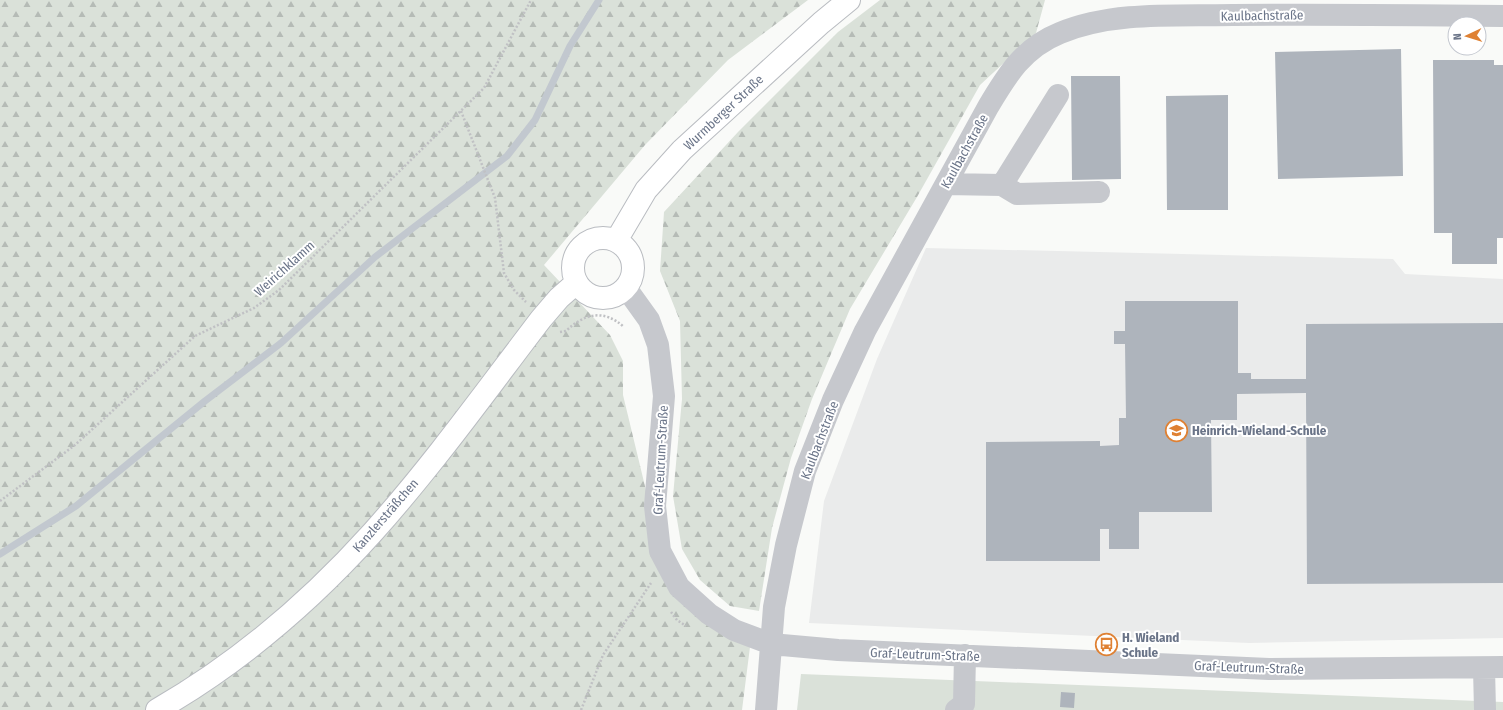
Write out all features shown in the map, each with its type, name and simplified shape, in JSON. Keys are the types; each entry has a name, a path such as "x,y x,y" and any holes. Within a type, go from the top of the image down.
{"main road":[{"name":"Wurmberger Straße","path":"616,241 646,190 682,150 820,23 849,0"},
{"path":"598,238 607,238 616,241 625,248 631,257 633,268 631,278 626,288 619,294 610,298 600,299 590,296 582,291 576,283 572,264 575,255 588,241 598,238"},
{"name":"Kanzlersträßchen","path":"157,710 218,671 273,628 321,585 372,533 418,478 541,319 559,298 576,283"}],"street":[{"name":"Kaulbachstraße","path":"766,710 776,599 786,545 805,471 833,400 865,331 946,184 1010,71 1032,48 1059,33 1092,23 1126,18 1162,16 1336,14 1503,16"},
{"path":"1002,185 1024,138 1058,95"},
{"path":"946,184 1002,185 1017,194 1099,192"},
{"name":"Graf-Leutrum-Straße","path":"626,288 649,320 658,345 664,396 655,506 660,551 679,587 709,614 734,630 771,644 838,650 1269,669 1493,668"},
{"path":"956,710 964,704 965,655"},
{"path":"1485,710 1493,668"}],"path":[{"name":"Weirichklamm","path":"0,501 75,445 195,336 254,308 279,290 484,88 531,0"},
{"path":"461,111 496,198 504,272 514,290 541,319"},
{"path":"582,710 603,655 652,583"}],"shaded area":[{"name":"Heinrich-Wieland-Schule","path":"926,248 1393,259 1405,274 1503,279 1503,638 1249,643 809,623 824,501 877,359"}],"green space":[{"path":"0,0 808,0 728,60 645,145 544,265 610,335 623,361 623,395 650,507 664,581 680,602 712,627 750,647 742,710 0,710"},
{"path":"880,0 1045,0 1036,33 980,85 917,197 850,309 812,399 791,458 772,528 759,611 730,606 700,580 682,549 673,496 682,399 680,321 660,271 664,212 738,132 838,32"},
{"path":"801,674 1503,702 1503,710 797,710"}],"building":[{"path":"1401,49 1403,176 1278,179 1275,52"},
{"path":"1433,60 1494,60 1494,65 1503,65 1503,238 1497,238 1497,264 1452,264 1452,233 1434,233"},
{"path":"1071,76 1120,76 1121,179 1072,180"},
{"path":"1228,95 1228,210 1167,210 1166,96"},
{"path":"1125,301 1238,301 1238,373 1251,373 1251,379 1306,379 1306,324 1503,323 1503,583 1307,584 1306,393 1237,394 1237,420 1211,420 1212,512 1139,512 1139,549 1109,549 1109,529 1100,529 1100,561 986,561 986,442 1100,441 1100,446 1119,445 1119,418 1126,418 1125,344 1114,344 1114,331 1125,331"},
{"path":"1061,692 1075,693 1074,708 1060,707"}],"waterway":[{"path":"0,554 76,506 205,401 281,343 375,257 507,156 535,120 570,46 599,0"}],"place":[{"name":"Heinrich-Wieland-Schule","path":"1177,430"},
{"name":"H. Wieland Schule","path":"1107,644"}]}
